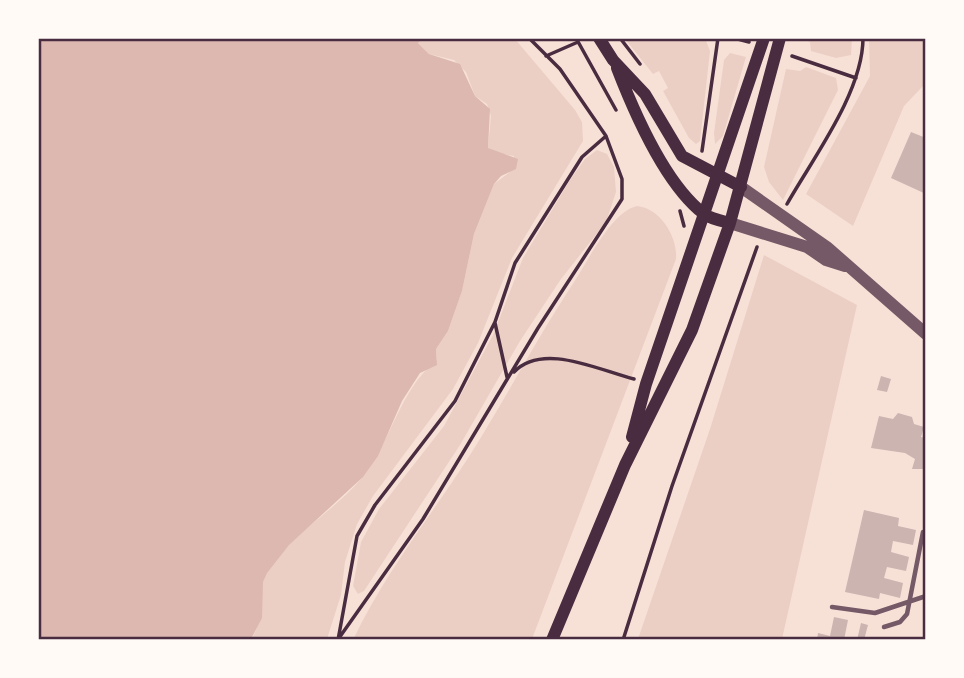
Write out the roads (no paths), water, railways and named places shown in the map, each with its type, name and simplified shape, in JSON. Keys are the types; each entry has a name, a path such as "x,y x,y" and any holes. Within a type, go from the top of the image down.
{"main road":[{"path":"599,38 613,60 631,103 659,156 705,215 730,223"},
{"path":"625,465 646,384 764,38"},
{"path":"552,639 625,465 692,330 741,187 780,38"},
{"path":"613,60 645,94 682,156 741,187"}],"street":[{"path":"741,187 828,248 926,334"},
{"path":"730,223 807,247 826,260 848,268"}],"lane":[{"path":"884,626 900,622 907,614 923,532"},
{"path":"832,607 875,613 891,610 908,600 926,596"}],"waterway":[{"path":"416,41 420,38"}]}
